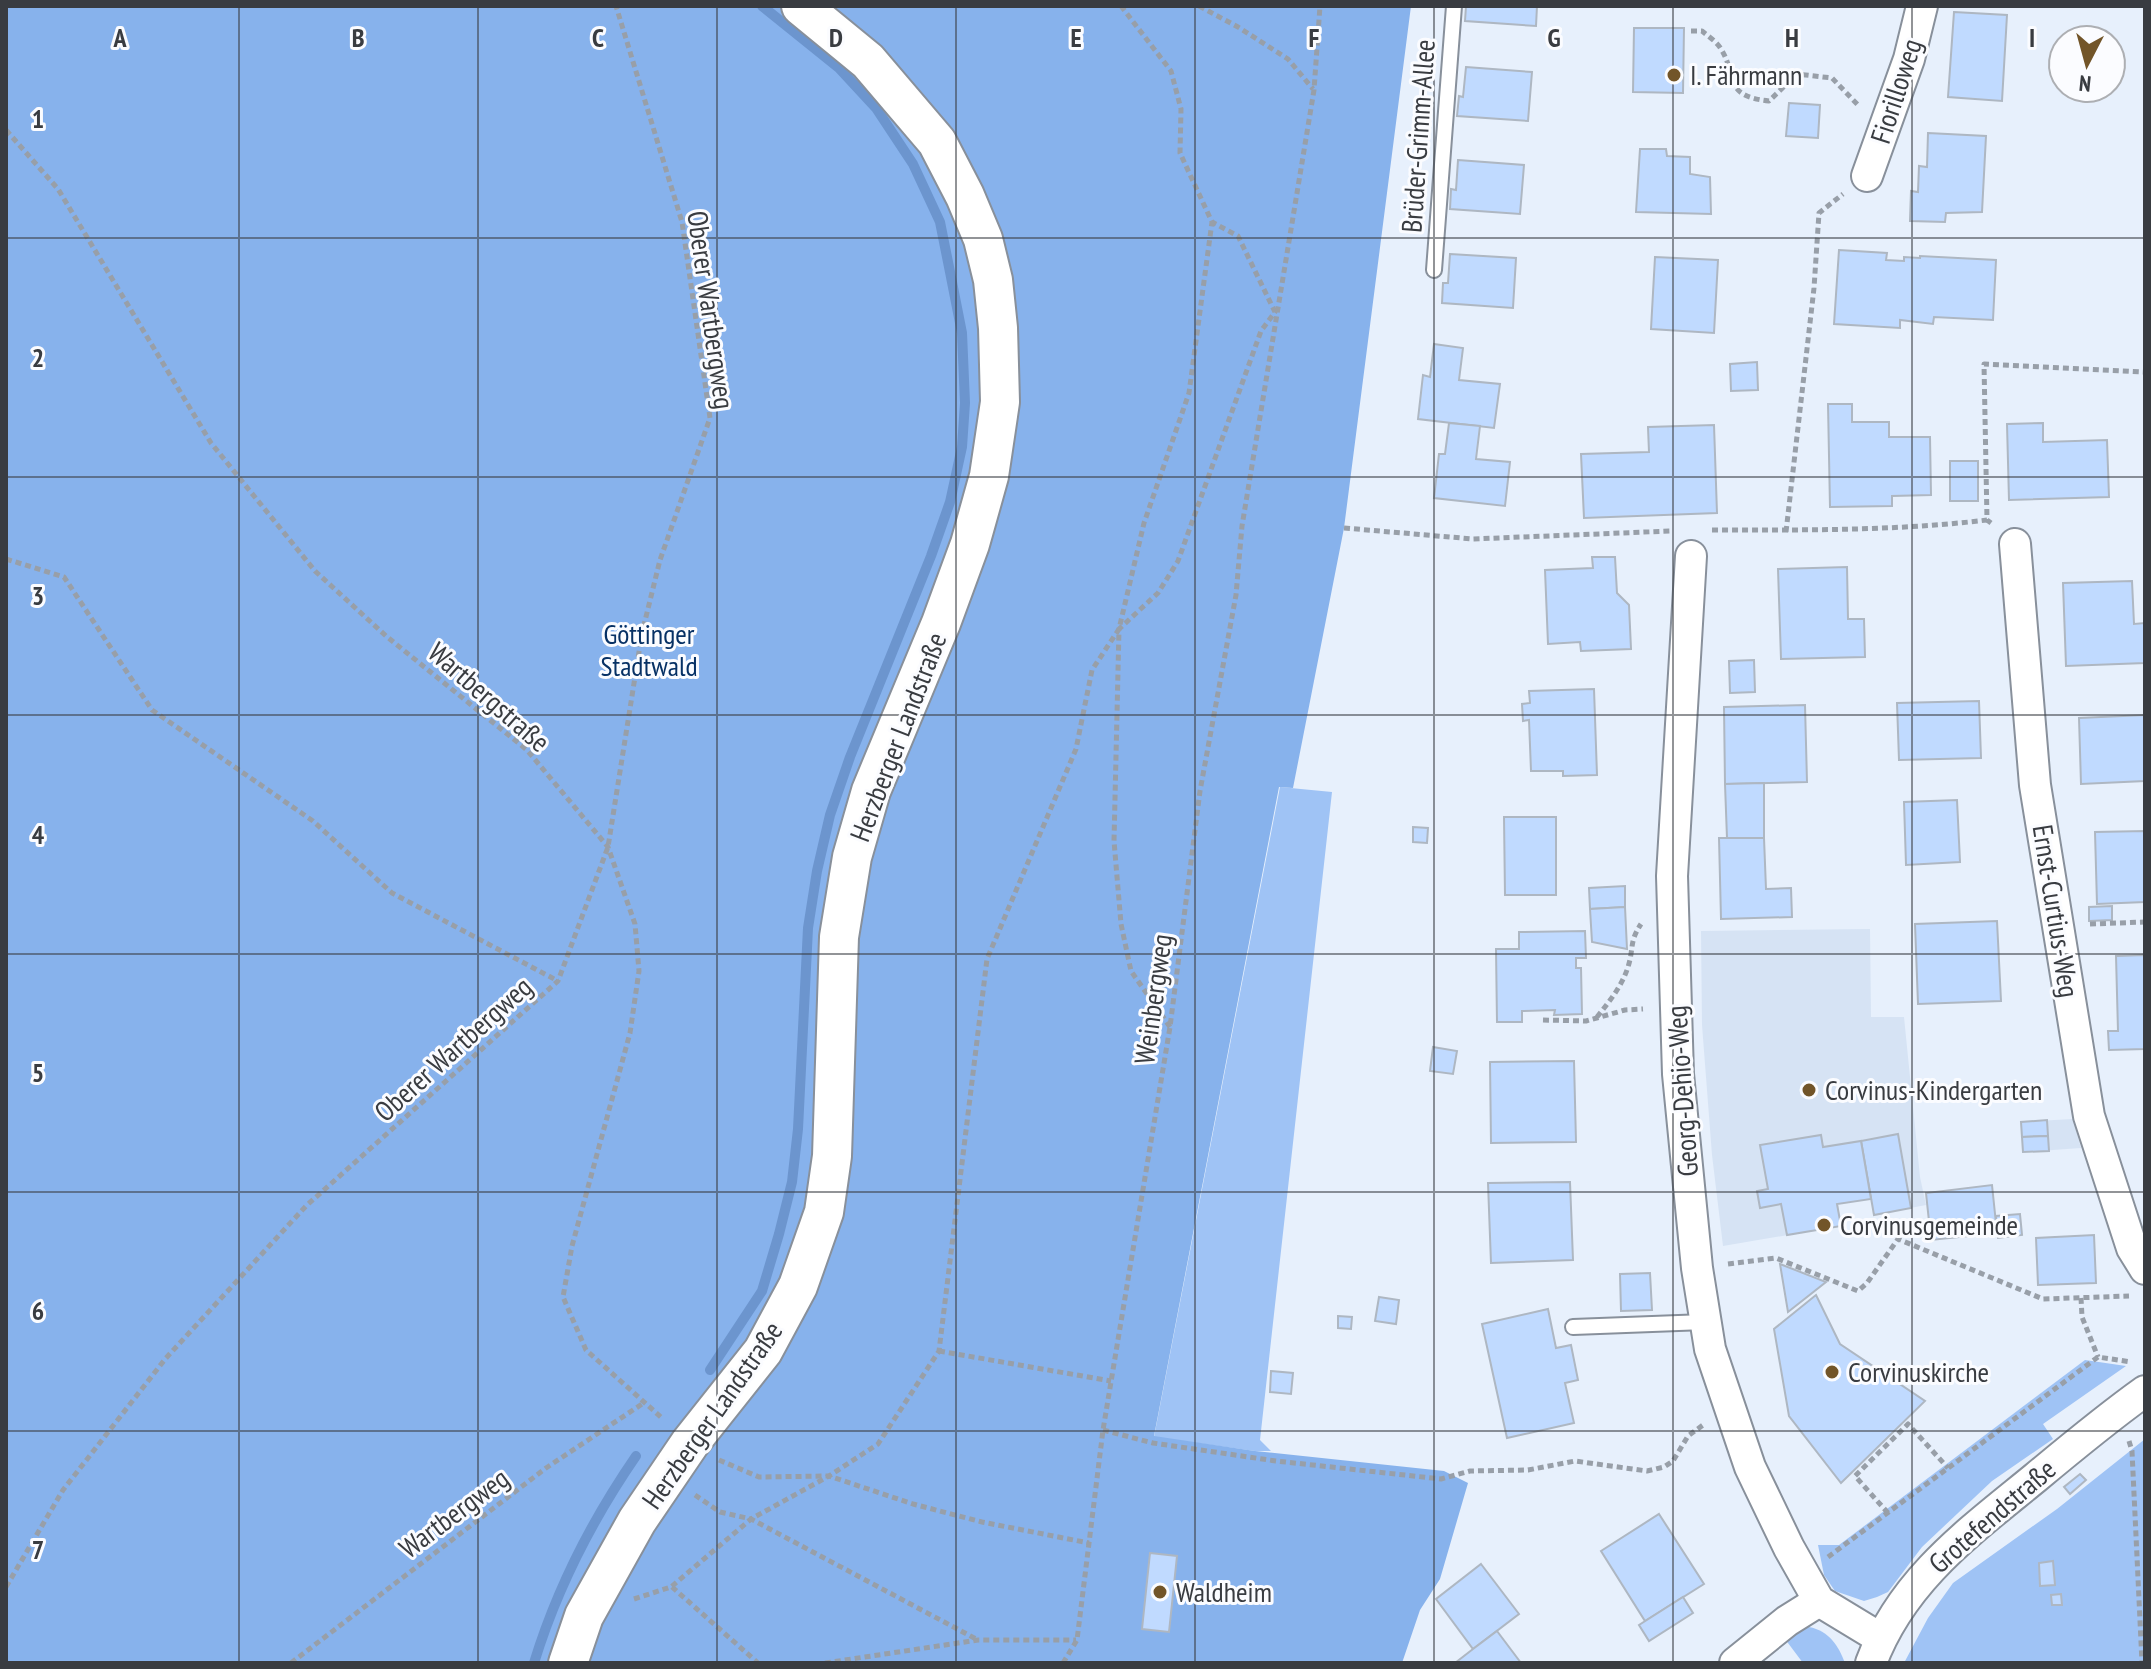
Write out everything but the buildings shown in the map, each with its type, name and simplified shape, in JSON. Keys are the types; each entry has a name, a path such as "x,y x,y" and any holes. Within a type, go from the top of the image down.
{"street":[{"name":"Herzberger Landstraße","path":"568,1663 584,1616 637,1521 686,1450 763,1351 798,1286 824,1212 832,1156 839,937 852,857 871,791 941,623 970,544 989,476 1000,402 993,280 983,239 965,196 937,142 868,61 801,6"},
{"name":"Fiorilloweg","path":"1867,176 1909,59 1922,6"},
{"name":"Georg-Dehio-Weg","path":"1698,543 1672,876 1678,1074 1697,1268 1710,1349 1750,1467 1819,1601"},
{"name":"Ernst-Curtius-Weg","path":"2015,544 2035,785 2089,1116 2132,1248 2145,1269"},
{"name":"Grotefendstraße","path":"1819,1601 1876,1650 1925,1573 2118,1409 2145,1391"},
{"path":"1735,1663 1787,1621 1819,1601"}],"lane":[{"name":"Brüder-Grimm-Allee","path":"1434,270 1454,6"},
{"path":"1573,1327 1705,1322"}],"path":[{"name":"Oberer Wartbergweg","path":"6,1587 63,1490 166,1358 306,1206 558,981 608,847 642,633 660,560 710,418 682,222 616,6"},
{"path":"1121,6 1171,71 1181,109 1180,153 1212,222 1189,393 1144,523 1119,629 1114,841 1121,924 1131,971 1170,1027"},
{"path":"1199,6 1288,59 1314,90"},
{"name":"Weinbergweg","path":"1063,1663 1077,1640 1103,1430 1170,1027 1200,791 1236,595 1242,526 1275,312 1314,90 1320,6"},
{"path":"1691,31 1702,31 1721,49 1733,85 1754,99 1769,101 1797,74 1832,78 1884,131"},
{"name":"Wartbergstraße","path":"6,130 58,189 211,443 315,571 386,636 527,750 608,847 635,924 639,971 630,1033 572,1246 563,1297 586,1350 645,1402 686,1450 759,1477 829,1476"},
{"path":"1786,532 1814,288 1819,213 1867,176"},
{"path":"584,1616 671,1587 751,1519 829,1476 878,1444 939,1351 987,959 1076,749 1092,670 1119,629 1158,593 1178,561 1261,331 1275,312 1238,236 1212,222"},
{"path":"1987,520 1984,364 2145,372"},
{"path":"1698,543 1786,532 1912,528 1987,520 2015,544"},
{"path":"1344,528 1473,539 1672,531"},
{"path":"6,559 64,577 152,710 313,821 392,893 558,981"},
{"path":"2060,925 2145,922"},
{"path":"1597,1017 1623,981 1631,954 1631,939"},
{"path":"1543,1020 1586,1021 1625,1010"},
{"path":"1697,1268 1776,1258 1858,1291 1898,1239 2043,1299 2127,1296"},
{"path":"2081,1298 2082,1317 2098,1357"},
{"path":"939,1351 1111,1381"},
{"path":"1804,1574 2098,1357 2144,1364"},
{"name":"Wartbergweg","path":"291,1663 546,1468 645,1402"},
{"path":"2118,1409 2132,1451 2142,1604 2142,1663"},
{"path":"1103,1430 1153,1443 1276,1461 1441,1479 1470,1471 1528,1470 1575,1461 1647,1471 1673,1461 1688,1436 1700,1426 1733,1416"},
{"path":"1888,1513 1855,1476 1908,1424 1948,1468"},
{"path":"686,1450 689,1490 720,1512 751,1519 978,1640"},
{"path":"829,1476 913,1504 982,1522 1089,1543"},
{"path":"671,1587 758,1663"},
{"path":"825,1663 978,1640 1077,1640"}],"shaded area":[{"path":"1280,787 1332,792 1260,1440 1271,1451 1255,1451 1154,1437"},
{"name":"Corvinus-Kindergarten","path":"1870,929 1871,1017 1904,1017 1920,1177 1926,1205 1874,1215 1871,1199 1838,1204 1841,1226 1723,1246 1702,1025 1701,931"},
{"path":"2073,1119 2081,1148 2023,1152 2021,1122"},
{"path":"2085,1360 2126,1366 2043,1424 2053,1439 1992,1481 1922,1547 1888,1592 1864,1601 1835,1591 1824,1575 1818,1545 1839,1545"},
{"path":"2145,1439 2145,1663 1904,1663 1928,1618 1953,1583 2057,1509"},
{"path":"1809,1627 1832,1640 1845,1663 1803,1663 1785,1639 1797,1630"}],"green space":[{"name":"Göttinger Stadtwald","path":"6,6 1411,6 1344,528 1293,788 1279,787 1154,1436 1255,1451 1444,1471 1468,1483 1440,1579 1420,1610 1402,1663 6,1663"}],"waterway":[{"path":"710,1370 762,1291 779,1234 792,1182 798,1129 808,928 817,871 830,815 850,757 950,502 962,447 965,403 962,333 940,222 913,164 876,108 839,68 762,6"},
{"path":"534,1663 553,1608 577,1555 636,1456"}],"place":[{"name":"I. Fährmann","path":"1674,75"},
{"name":"Corvinus-Kindergarten","path":"1809,1090"},
{"name":"Corvinusgemeinde","path":"1824,1225"},
{"name":"Corvinuskirche","path":"1832,1372"},
{"name":"Waldheim","path":"1160,1592"}]}
